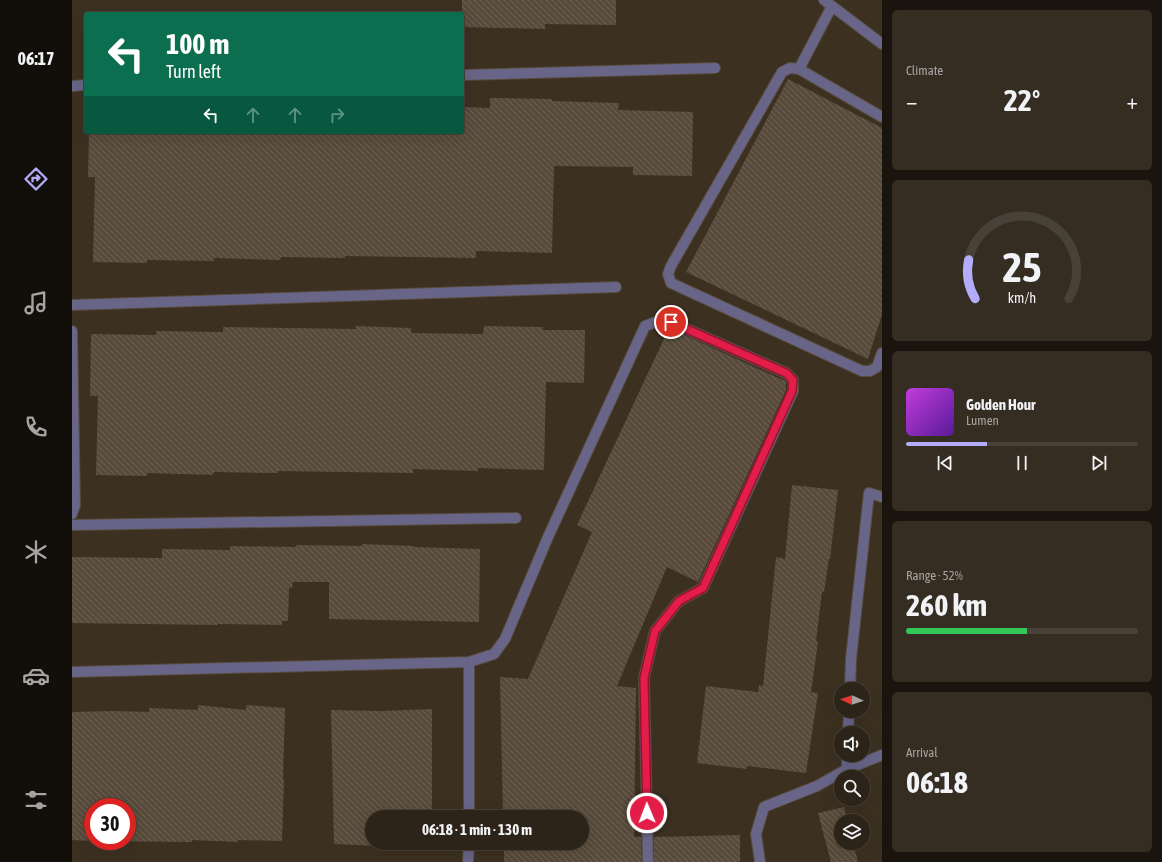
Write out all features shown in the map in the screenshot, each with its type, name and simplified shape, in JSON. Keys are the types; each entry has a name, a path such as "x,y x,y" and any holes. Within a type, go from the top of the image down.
{"street":[{"path":"799,69 828,3 882,44"},
{"path":"464,75 715,68"},
{"path":"882,117 799,69 790,68 782,72 671,266 668,274 671,283 862,371 870,371 877,367 882,353"},
{"path":"72,86 84,86"},
{"path":"72,305 616,287"},
{"path":"72,672 469,662 494,654 506,638 548,537 645,326 661,320 671,322 786,373 793,380 792,391 703,588 679,601 655,631 644,678 648,862"},
{"path":"72,331 75,505 72,514"},
{"path":"850,682 851,659 869,493 882,497"},
{"path":"72,525 516,518"},
{"path":"469,662 469,810"},
{"path":"760,862 756,834 764,807 818,786 846,768 882,755"},
{"path":"846,762 846,768"},
{"path":"468,862 469,850"}],"building":[{"path":"462,0 616,0 616,25 545,24 545,29 464,27 464,12 462,12"},
{"path":"788,79 882,128 882,314 868,359 686,272"},
{"path":"490,98 552,99 552,101 619,103 618,110 693,112 692,176 633,175 633,167 554,166 552,253 476,251 476,258 345,256 345,258 281,257 280,260 214,258 214,261 147,260 147,263 93,262 95,177 88,177 89,134 464,134 464,107 490,108"},
{"path":"356,326 411,328 411,333 483,334 484,326 543,327 543,330 585,330 584,383 546,382 544,470 478,468 478,471 413,469 413,473 278,471 278,473 214,472 213,475 147,473 147,476 96,475 98,396 90,396 91,334 156,335 156,331 223,332 223,327 356,329"},
{"path":"669,328 785,381 786,390 698,582 667,567 617,686 636,688 634,837 641,837 642,862 504,862 504,850 589,850 589,810 503,810 500,677 528,679 592,532 577,525"},
{"path":"792,485 838,490 830,559 824,592 822,592 816,641 818,642 811,692 818,693 806,773 747,766 747,769 697,763 706,686 758,692 759,685 763,686 776,557 785,559"},
{"path":"362,544 480,549 479,622 329,619 329,582 293,582 292,588 289,588 288,621 282,621 282,625 72,623 72,557 162,558 162,549 230,550 230,546 362,546"},
{"path":"198,705 246,710 246,705 285,708 282,841 238,840 238,842 192,840 192,842 136,841 136,798 84,798 84,841 72,840 72,712 149,712 149,708 198,710"},
{"path":"432,709 432,810 365,810 365,845 334,844 331,710 381,711"},
{"path":"844,807 846,814 834,814 834,850 855,850 858,862 831,862 818,813"},
{"path":"740,835 740,862 654,862 654,837"}],"route":[{"path":"647,813 644,678 655,631 679,601 703,588 792,391 793,380 786,373 671,322"}]}
